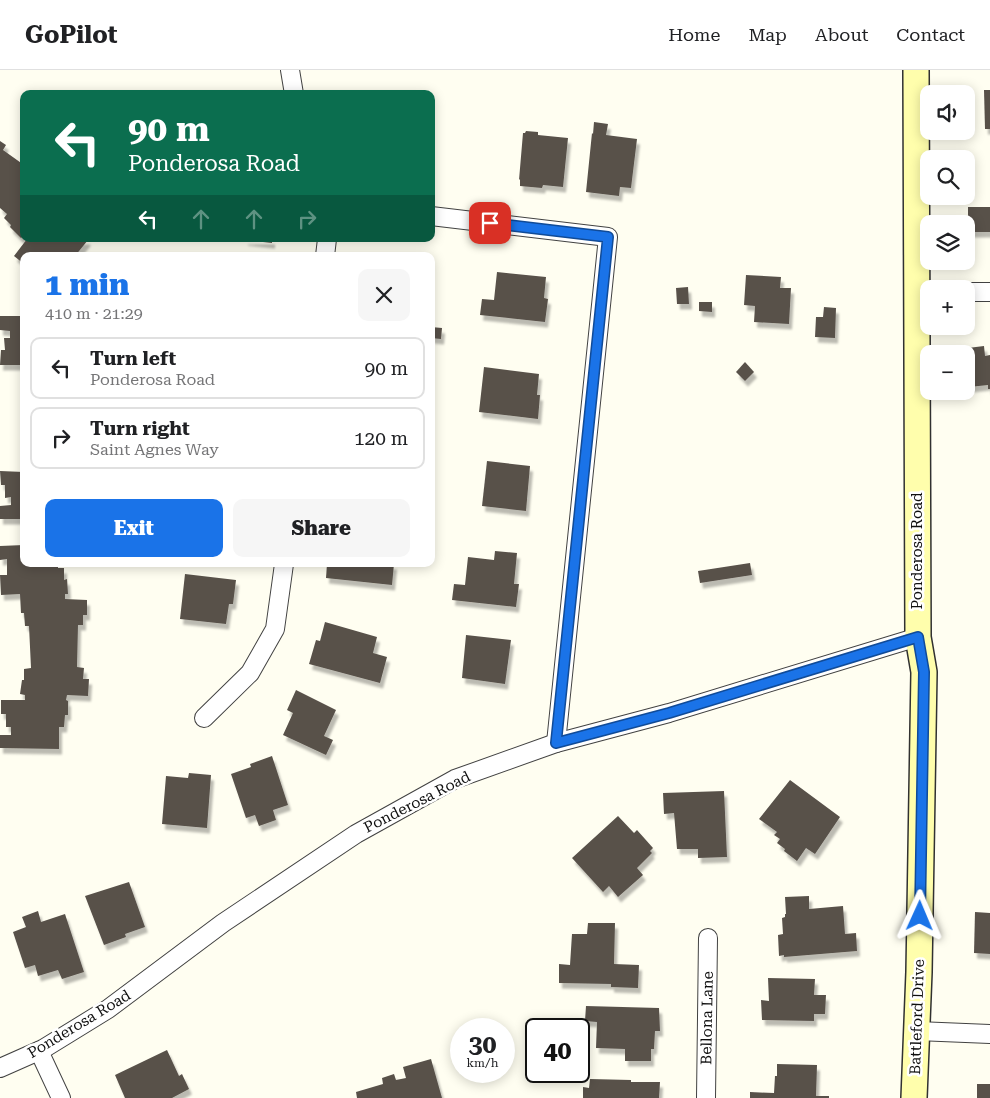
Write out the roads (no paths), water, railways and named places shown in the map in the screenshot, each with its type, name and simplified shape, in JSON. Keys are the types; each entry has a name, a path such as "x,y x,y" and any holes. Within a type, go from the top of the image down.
{"street":[{"path":"290,70 293,90"},
{"name":"Ponderosa Road","path":"916,70 922,280"},
{"path":"435,216 608,237 556,743"},
{"path":"975,292 990,292"},
{"name":"Ponderosa Road","path":"0,1068 39,1051 108,1009 224,923 356,834 455,779 556,743 669,713 918,637 921,335"},
{"path":"204,718 250,673 275,629 284,567"},
{"name":"Battleford Drive","path":"914,1098 919,972 924,672 918,637"},
{"name":"Bellona Lane","path":"706,1098 708,938"},
{"path":"916,1031 990,1034"},
{"path":"39,1051 61,1098"}]}
